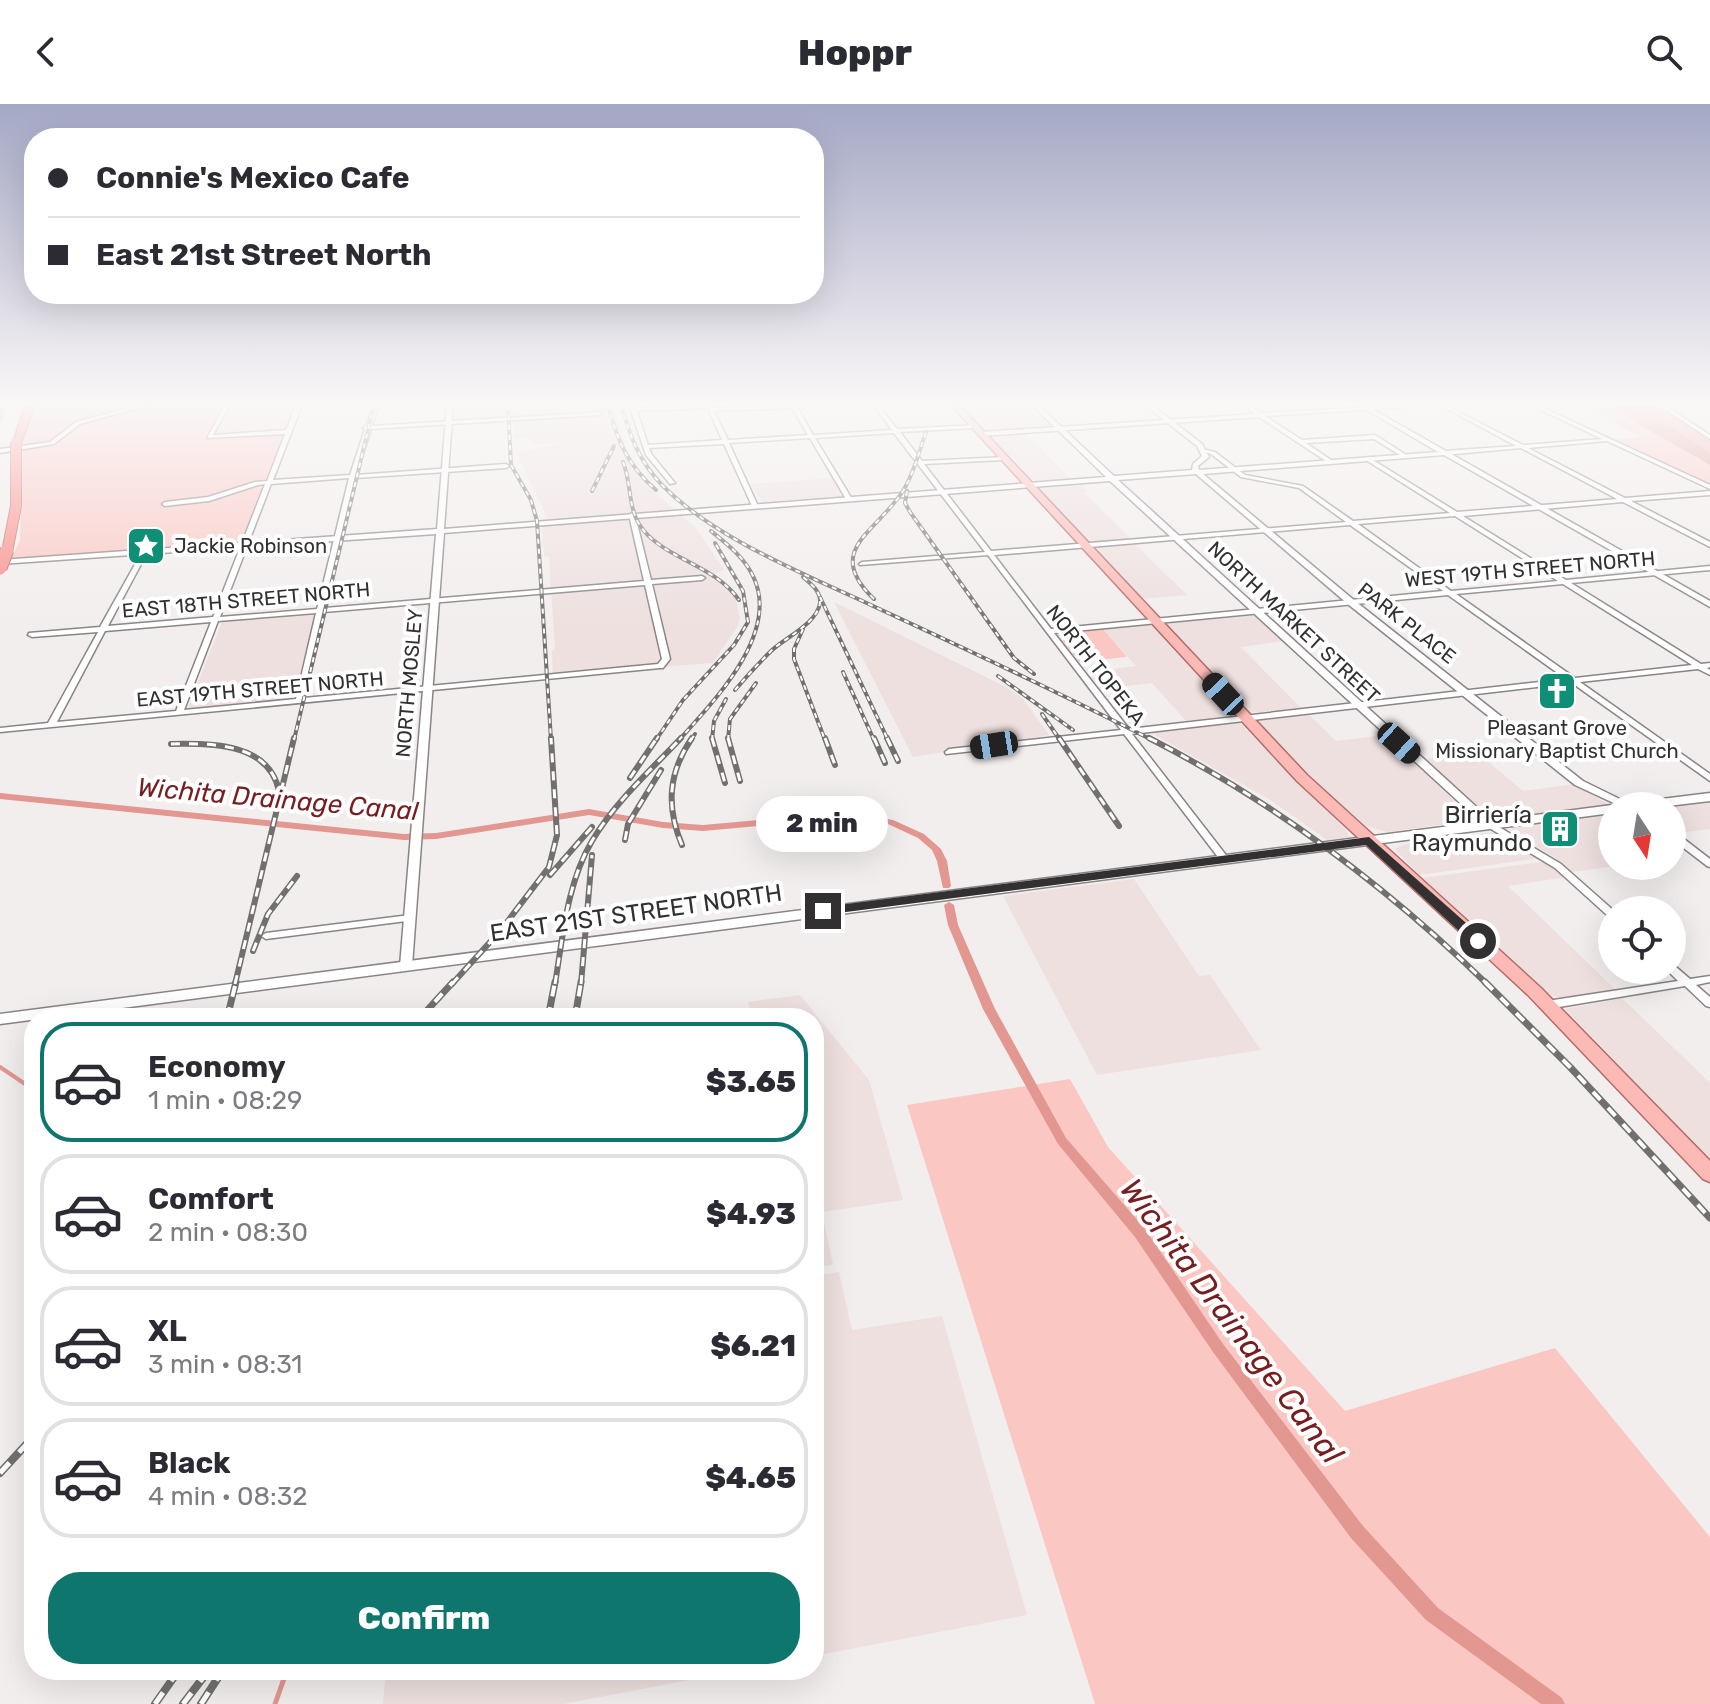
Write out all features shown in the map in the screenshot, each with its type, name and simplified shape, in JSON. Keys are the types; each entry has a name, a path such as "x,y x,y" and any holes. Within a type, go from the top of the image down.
{"highway":[{"path":"2,564 15,527 16,480"}],"main road":[{"path":"1023,480 1309,785 1547,1005 1710,1174"},
{"path":"1686,800 1710,797"},
{"name":"EAST 21ST STREET NORTH","path":"84,1008 1598,811"},
{"name":"EAST 21ST STREET NORTH","path":"0,1019 24,1016"}],"street":[{"path":"179,713 269,480"},
{"path":"165,504 209,499 251,485 315,480"},
{"path":"299,702 351,480"},
{"name":"NORTH MOSLEY","path":"406,966 436,600 442,480"},
{"path":"670,480 672,483"},
{"path":"744,480 755,506"},
{"path":"837,480 849,499"},
{"name":"NORTH TOPEKA","path":"932,480 1224,859"},
{"path":"2,564 1092,480"},
{"name":"NORTH MARKET STREET","path":"1114,480 1489,824 1558,866 1598,902"},
{"name":"PARK PLACE","path":"1206,480 1352,603 1579,783 1599,792"},
{"path":"1263,480 1296,484 1710,778"},
{"path":"1401,480 1710,673"},
{"path":"1491,480 1710,604"},
{"path":"1585,480 1710,545"},
{"path":"1689,480 1710,490"},
{"path":"862,564 1624,500 1710,490"},
{"path":"632,515 646,583"},
{"path":"51,725 145,551"},
{"name":"WEST 19TH STREET NORTH","path":"1352,603 1710,568"},
{"name":"EAST 18TH STREET NORTH","path":"32,635 702,578"},
{"name":"EAST 19TH STREET NORTH","path":"0,730 647,668 665,663 646,583"},
{"path":"1049,631 1352,603"},
{"path":"949,752 1710,665"},
{"path":"1686,845 1710,864"},
{"path":"266,936 410,918"},
{"path":"1547,1005 1710,979"},
{"path":"1688,983 1710,1003"}],"shaded area":[{"path":"22,480 266,480 262,482 264,485 242,542 11,559 20,540"},
{"path":"529,480 646,480 648,482 645,484 696,528 724,570 710,576 736,599 740,619 713,663 553,675 552,651 555,648 549,557 544,556 541,519 548,519"},
{"path":"833,480 842,497 763,504 751,484"},
{"path":"1029,480 1072,480 1032,483"},
{"path":"1078,482 1132,540 1088,542 1036,487"},
{"path":"1135,544 1187,595 1141,599 1094,548"},
{"path":"834,602 1008,688 1023,699 1049,735 913,757"},
{"path":"316,614 293,699 188,708 222,622"},
{"path":"1249,614 1256,616 1284,641 1241,647 1301,708 1249,713 1165,624"},
{"path":"1150,625 1234,715 1186,721 1152,683 1100,689 1087,672 1136,666 1103,629"},
{"path":"1103,629 1127,657 1079,662 1058,635"},
{"path":"1306,712 1336,741 1385,735 1475,820 1387,832 1366,826 1300,768 1256,718"},
{"path":"1238,721 1345,829 1349,837 1327,840 1269,799 1146,730"},
{"path":"1478,753 1523,791 1575,784 1598,798 1598,806 1492,819 1423,759"},
{"path":"1710,801 1710,829 1686,832 1686,804"},
{"path":"1598,816 1598,868 1572,872 1554,857 1514,834 1511,827"},
{"path":"1492,832 1541,858 1419,875 1395,849 1405,844"},
{"path":"1549,863 1567,877 1508,886 1598,973 1598,984 1610,984 1616,990 1561,998 1551,995 1422,878"},
{"path":"1134,879 1199,976 1210,975 1261,1050 1097,1075 1003,896"},
{"path":"800,995 811,1008 750,1008 748,1002"},
{"path":"1622,998 1710,1083 1710,1159 1565,1009"},
{"path":"824,1025 869,1080 903,1200 824,1212"},
{"path":"1070,1079 1108,1147 1345,1411 1555,1348 1710,1537 1710,1704 1095,1704 907,1105"},
{"path":"824,1222 833,1265 824,1266"},
{"path":"839,1272 852,1330 942,1316 1027,1615 824,1654 824,1274"},
{"path":"385,1680 689,1680 564,1704 383,1704"}],"waterway":[{"name":"Wichita Drainage Canal","path":"0,796 404,837 436,836 589,812 663,825 703,828 849,815 890,822 921,836 936,849 942,861 946,886"},
{"name":"Wichita Drainage Canal","path":"949,905 953,925 989,1009 1062,1141 1140,1233 1218,1348 1357,1532 1432,1614 1556,1704"},
{"path":"0,1067 24,1083"},
{"path":"275,1704 283,1680"}],"railway":[{"path":"294,740 356,480"},
{"path":"519,480 531,500 537,521 551,740"},
{"path":"592,491 598,480"},
{"path":"627,480 635,517 649,536 673,554 716,577 739,600"},
{"path":"645,480 656,490"},
{"path":"658,480 708,522 762,554 1152,740"},
{"path":"874,599 859,582 853,567 854,554 859,542 892,506 908,480"},
{"path":"907,491 905,503 910,512 1014,658 1034,674"},
{"path":"679,740 740,665 758,620 759,598 753,576 740,557 711,531"},
{"path":"656,740 683,700 734,645 748,622 743,591 715,543"},
{"path":"735,690 770,652 807,624 818,611 819,595 803,577"},
{"path":"820,597 888,740"},
{"path":"803,629 794,649 794,659 825,740"},
{"path":"843,672 874,740"},
{"path":"998,676 1073,730"},
{"path":"728,739 730,719 756,683"},
{"path":"712,739 714,721 726,699"},
{"path":"1042,714 1060,740"},
{"path":"691,740 695,734"},
{"path":"235,984 294,738"},
{"path":"504,926 549,867 557,835 551,738"},
{"path":"630,778 657,738"},
{"path":"555,984 567,910 577,874 592,841 611,813 681,738"},
{"path":"682,845 673,817 672,790 678,764 692,738"},
{"path":"825,738 835,765"},
{"path":"874,738 885,763"},
{"path":"887,738 898,761"},
{"path":"1059,738 1119,826"},
{"path":"1149,738 1240,790 1327,848 1409,913 1487,984"},
{"path":"712,739 725,783"},
{"path":"728,739 740,781"},
{"path":"171,744 221,746 251,755 264,763 279,791"},
{"path":"625,840 628,824 661,770"},
{"path":"550,875 592,827"},
{"path":"581,984 592,855"},
{"path":"253,951 268,914 297,876"},
{"path":"452,984 510,920"},
{"path":"230,1008 236,982"},
{"path":"429,1008 453,982"},
{"path":"550,1008 555,982"},
{"path":"577,1008 581,982"},
{"path":"1487,984 1570,1067 1710,1218"},
{"path":"0,1473 24,1447"},
{"path":"155,1704 172,1680"},
{"path":"183,1704 201,1680"},
{"path":"201,1704 217,1680"}],"place":[{"name":"Jackie Robinson","path":"146,546"},
{"name":"Pleasant Grove Missionary Baptist Church","path":"1557,691"},
{"name":"Birriería Raymundo","path":"1560,829"}],"route":[{"path":"823,911 1369,841 1478,941"}]}
